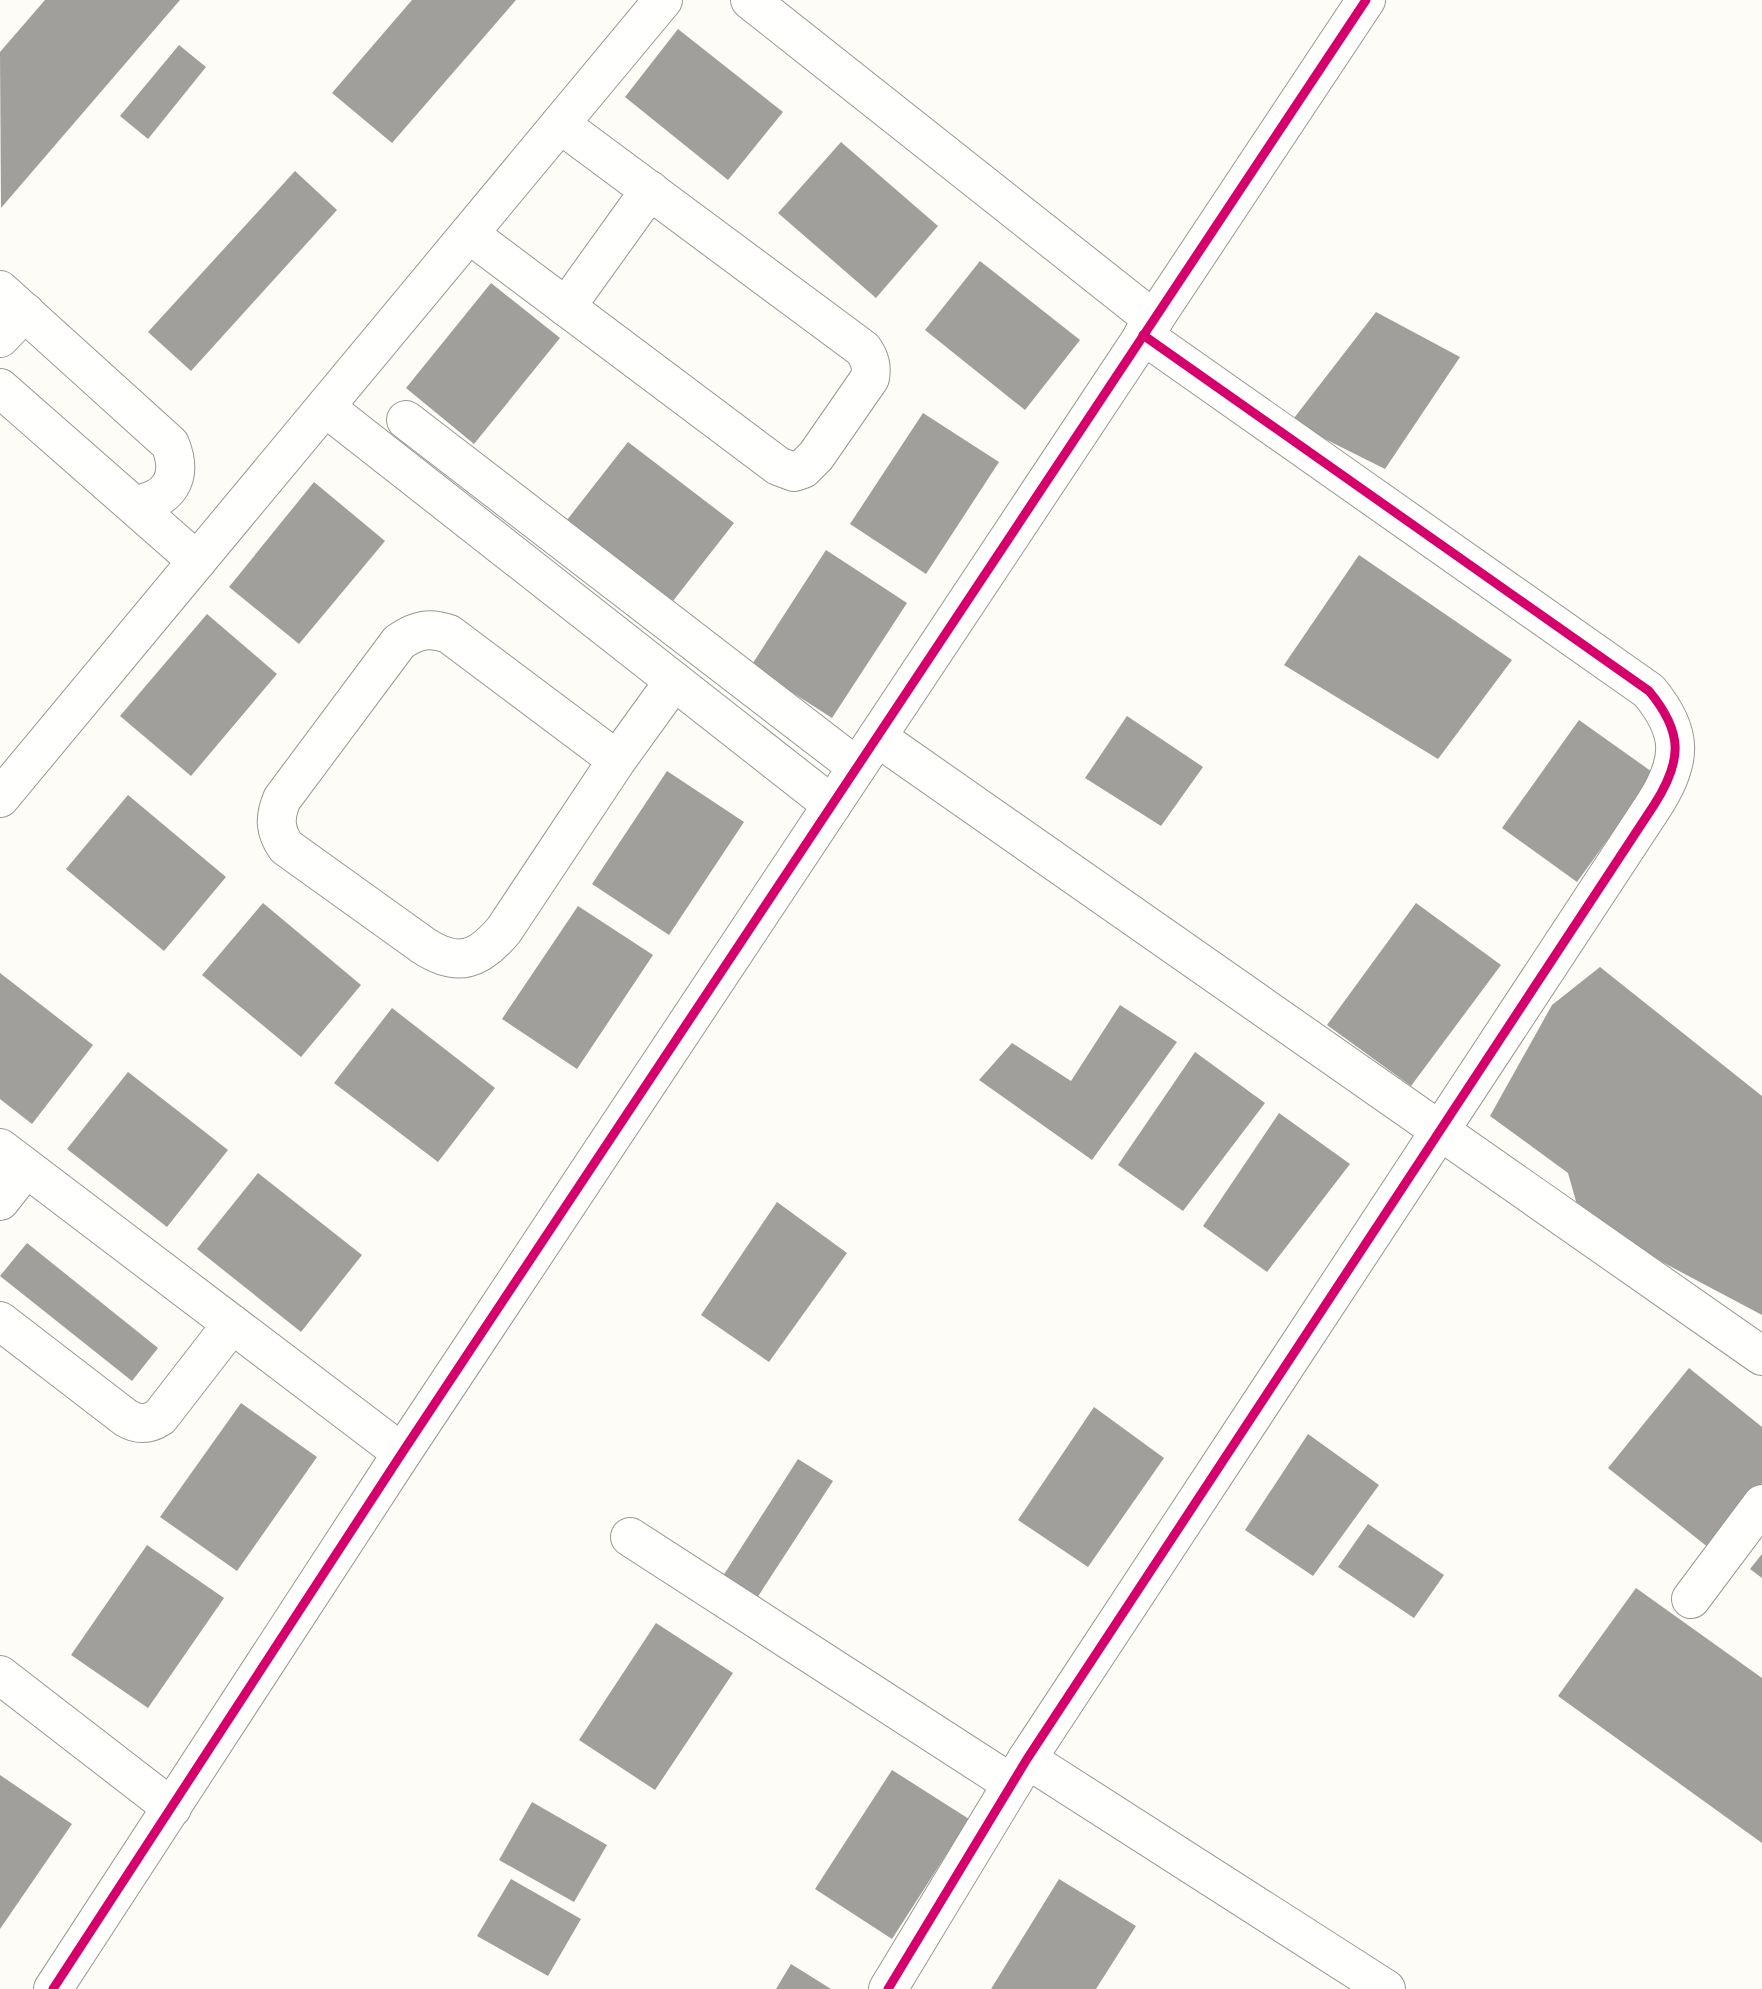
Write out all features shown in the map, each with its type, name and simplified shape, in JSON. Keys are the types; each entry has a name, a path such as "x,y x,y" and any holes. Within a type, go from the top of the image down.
{"street":[{"path":"0,798 663,0"},
{"path":"750,0 1149,327 1649,691 1665,710 1674,734 1675,760 1668,783 1019,1771 888,1989"},
{"path":"53,1989 402,1453 1366,0"},
{"path":"469,234 778,466 794,472 803,470 816,456 870,378 872,368 869,358 855,342 560,124"},
{"path":"566,307 650,190"},
{"path":"8,313 170,444 176,458 171,486 149,503 134,505"},
{"path":"0,388 197,561"},
{"path":"325,407 832,805"},
{"path":"406,420 867,752 1440,1130 1762,1356"},
{"path":"617,760 449,634 423,630 410,634 399,642 282,799 276,824 279,837 286,848 439,956 458,960 477,955 492,945 504,930 617,760 674,681"},
{"path":"0,1201 13,1158 402,1453"},
{"path":"0,1321 126,1418 143,1424 160,1417 232,1324"},
{"path":"1690,1599 1762,1504"},
{"path":"629,1537 1386,1989"},
{"path":"0,1675 172,1808"}],"building":[{"path":"45,0 180,0 1,208 0,52"},
{"path":"412,0 516,0 392,143 332,93"},
{"path":"678,29 783,112 728,180 625,97"},
{"path":"179,45 206,67 148,139 120,116"},
{"path":"841,142 938,226 876,298 778,213"},
{"path":"295,171 337,210 191,371 148,332"},
{"path":"980,261 1080,340 1025,410 925,330"},
{"path":"491,283 560,338 474,444 406,388"},
{"path":"1376,312 1460,357 1385,469 1291,422"},
{"path":"923,413 999,462 926,574 850,524"},
{"path":"628,442 734,523 673,601 567,520"},
{"path":"314,482 385,541 299,644 229,587"},
{"path":"826,550 907,603 832,718 751,666"},
{"path":"1359,555 1512,660 1438,759 1284,665"},
{"path":"207,614 277,674 191,776 120,716"},
{"path":"1127,716 1203,767 1161,826 1085,778"},
{"path":"1579,720 1655,774 1577,882 1502,828"},
{"path":"667,771 744,822 669,935 592,884"},
{"path":"128,795 226,877 164,951 66,869"},
{"path":"263,903 361,985 301,1057 202,975"},
{"path":"1416,903 1501,965 1411,1086 1327,1025"},
{"path":"578,906 653,955 577,1069 502,1019"},
{"path":"1600,967 1762,1096 1762,1315 1581,1219 1568,1173 1490,1116 1552,1005"},
{"path":"0,973 93,1045 32,1124 0,1099"},
{"path":"1120,1005 1177,1042 1092,1160 979,1080 1012,1043 1071,1081"},
{"path":"392,1008 495,1088 438,1162 334,1083"},
{"path":"1195,1052 1265,1103 1183,1211 1118,1165"},
{"path":"128,1072 228,1150 167,1227 67,1149"},
{"path":"1279,1113 1350,1164 1267,1272 1203,1226"},
{"path":"258,1173 362,1255 301,1332 197,1249"},
{"path":"777,1202 847,1253 769,1362 701,1315"},
{"path":"27,1243 158,1348 132,1381 0,1276"},
{"path":"1689,1368 1762,1427 1762,1483 1709,1548 1608,1468"},
{"path":"241,1403 317,1457 237,1571 160,1517"},
{"path":"1094,1407 1164,1458 1088,1567 1018,1520"},
{"path":"1308,1434 1379,1485 1313,1576 1245,1530"},
{"path":"798,1459 833,1481 757,1598 723,1576"},
{"path":"1368,1524 1444,1575 1414,1618 1338,1567"},
{"path":"147,1545 224,1598 148,1708 71,1655"},
{"path":"1762,1554 1762,1578 1750,1569"},
{"path":"1636,1588 1762,1678 1762,1843 1558,1696"},
{"path":"656,1623 733,1673 655,1790 579,1740"},
{"path":"892,1770 969,1819 892,1939 815,1889"},
{"path":"0,1775 72,1824 0,1929"},
{"path":"532,1802 607,1845 574,1902 499,1860"},
{"path":"511,1879 581,1919 548,1976 477,1936"},
{"path":"1059,1879 1136,1926 1096,1989 991,1989"},
{"path":"791,1964 831,1989 776,1989"}],"cycle path":[{"path":"53,1989 402,1453 1366,0"},
{"path":"888,1989 1027,1759 1654,805 1664,789 1674,760 1673,733 1668,720 1649,691 1143,335"}]}
